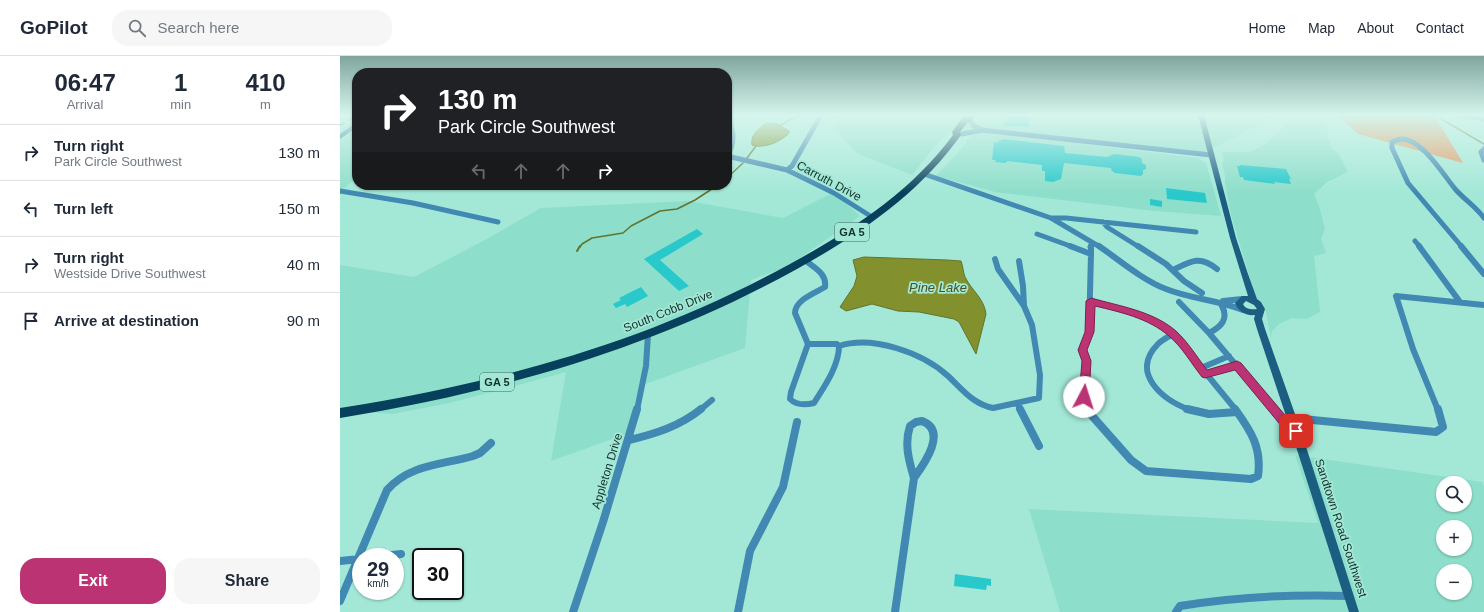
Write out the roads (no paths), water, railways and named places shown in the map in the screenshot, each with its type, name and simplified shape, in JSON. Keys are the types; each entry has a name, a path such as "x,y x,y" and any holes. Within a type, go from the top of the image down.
{"main road":[{"name":"South Cobb Drive","path":"340,413 431,397 501,381 561,364 648,334 721,304 840,240 872,217 924,174 954,141"}],"street":[{"path":"787,170 792,166 807,141"},
{"path":"1082,141 1210,155"},
{"path":"1207,141 1244,274 1254,301"},
{"path":"1393,141 1392,148 1396,161 1408,184 1484,274"},
{"path":"1408,141 1422,150 1440,169 1455,189 1484,218"},
{"path":"1484,149 1481,154 1484,160"},
{"name":"Carruth Drive","path":"732,157 787,170 834,193 872,217"},
{"path":"924,174 1051,218 1093,243 1158,286 1184,296 1230,305 1253,314 1258,312"},
{"path":"340,191 413,203 498,222"},
{"path":"1051,218 1066,218 1196,232"},
{"path":"1103,222 1107,227 1173,270 1184,281 1202,293"},
{"path":"1037,234 1091,254"},
{"path":"1415,241 1460,302"},
{"path":"1091,301 1148,318 1173,334 1245,423 1253,437 1257,450 1260,470 1258,476 1251,479 1240,479 1153,473 1140,468 1131,460 1086,409 1084,397 1087,361 1083,350 1089,332 1091,301 1090,247 1093,243"},
{"path":"1173,270 1191,261 1200,259 1208,261 1217,269"},
{"path":"805,260 825,276 827,281 825,287 796,306 795,313 808,340 808,344 791,392 790,399 793,402 811,405 817,398 834,367 840,351 839,346"},
{"path":"808,344 837,344 839,346 846,344 868,344 906,350 931,362 975,402 993,408 1036,400 1039,398 1040,394 1040,375 1032,325 1024,306 998,269 995,260"},
{"path":"1019,261 1023,286 1024,306"},
{"path":"1244,274 1246,290 1244,299 1239,303 1245,311"},
{"path":"1292,418 1365,427 1436,432 1443,427 1440,415 1413,349 1396,296 1484,305"},
{"path":"1212,301 1244,299 1254,301"},
{"name":"Sandtown Road Southwest","path":"1254,301 1260,306 1258,319 1292,418 1354,612"},
{"path":"1179,302 1230,356 1286,424 1296,431"},
{"path":"1209,333 1217,330 1224,323 1225,314 1222,306"},
{"name":"Sandtown Road Southwest","path":"1245,311 1265,338"},
{"name":"Appleton Drive","path":"573,612 598,542 629,440 639,402 648,345 648,334"},
{"path":"1173,334 1155,347 1149,358 1148,374 1154,388 1173,404 1190,410 1209,414 1237,412"},
{"path":"1201,368 1230,356"},
{"path":"1205,374 1237,365"},
{"path":"629,440 650,435 673,426 691,416 712,400"},
{"path":"1017,403 1039,446"},
{"path":"895,612 914,478 909,462 906,436 910,426 918,421 931,426 934,440 928,457 914,478"},
{"path":"738,612 748,556 756,537 783,487 797,422"},
{"path":"363,548 387,490 402,475 413,470 473,456 480,453 491,443"},
{"path":"340,561 352,560"},
{"path":"340,601 352,574"},
{"path":"1176,612 1180,606 1293,594 1348,596"}],"water":[{"path":"752,141 778,141 761,146 752,145"},
{"name":"Pine Lake","path":"864,257 961,261 965,277 983,303 986,314 976,354 959,322 954,319 919,312 898,311 872,304 846,311 840,307 854,286 857,276 853,260"}],"waterway":[{"path":"1479,141 1484,144"},
{"path":"747,158 756,146"},
{"path":"732,173 743,163"},
{"path":"580,247 592,238 623,233 631,226 660,211 677,209 710,190"},
{"path":"577,251 580,246"}]}
